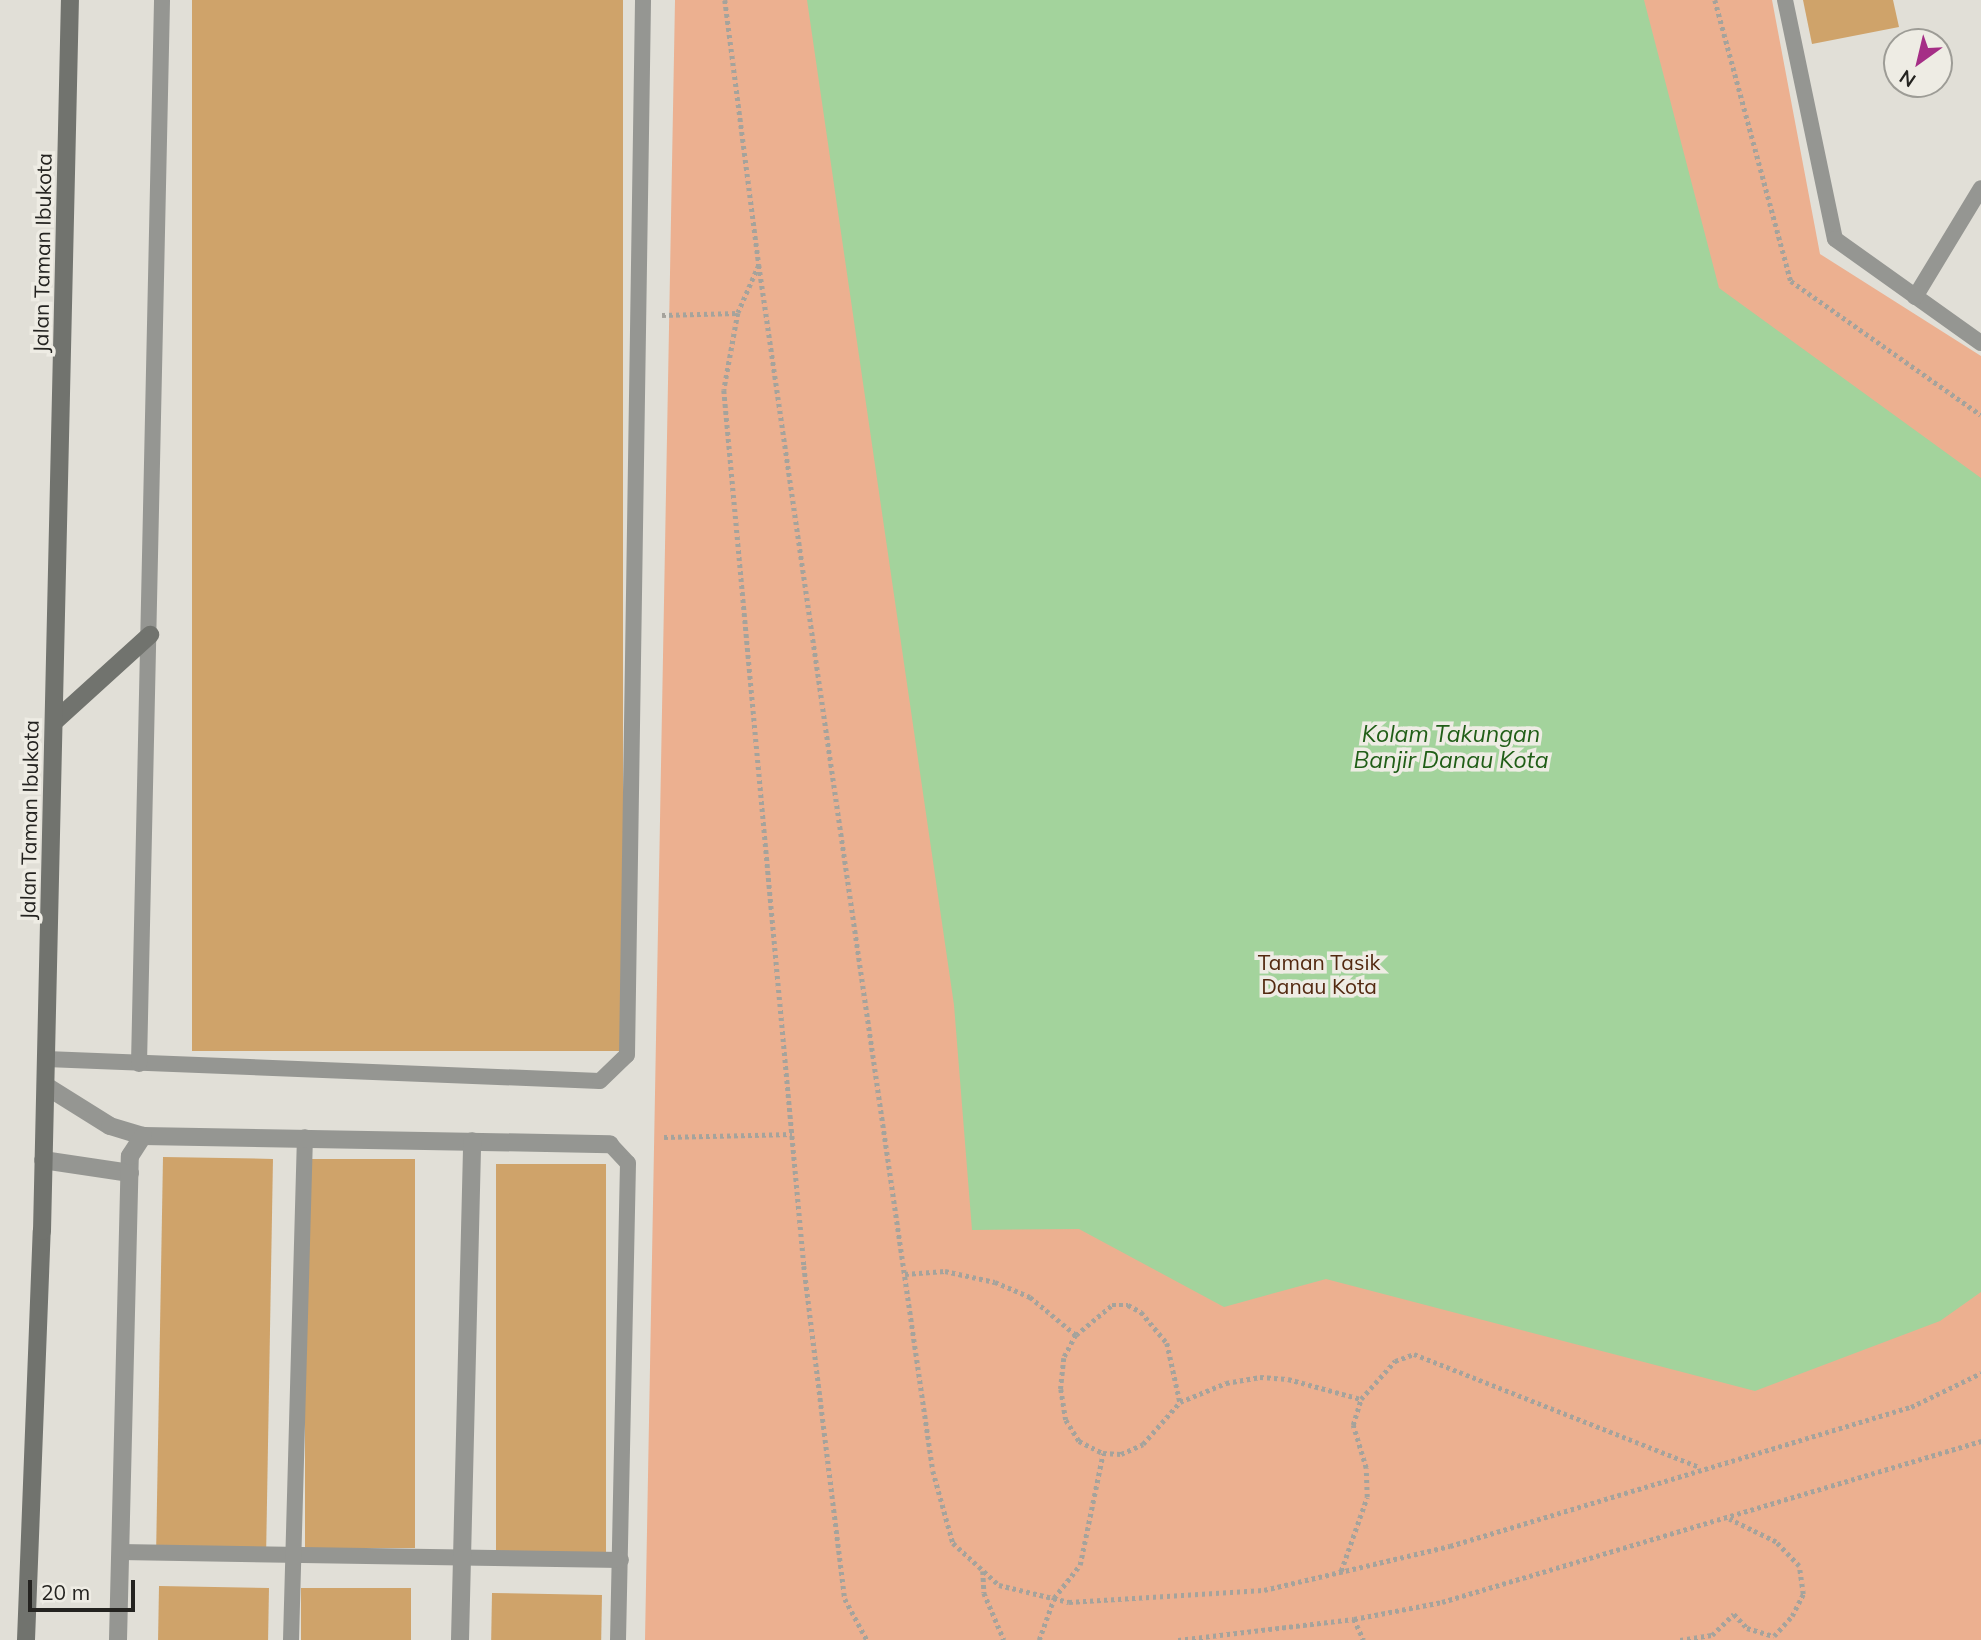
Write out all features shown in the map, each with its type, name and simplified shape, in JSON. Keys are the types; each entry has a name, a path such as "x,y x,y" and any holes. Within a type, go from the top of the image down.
{"main road":[{"name":"Jalan Taman Ibukota","path":"26,1640 46,1086 70,0"},
{"path":"54,722 150,635"}],"street":[{"path":"46,1086 110,1126 143,1136 610,1144"},
{"path":"118,1640 130,1156 143,1136"},
{"path":"460,1640 472,1142"},
{"path":"44,1160 130,1172"}],"lane":[{"path":"139,1064 162,0"},
{"path":"46,1059 600,1081 627,1055 643,0"},
{"path":"1784,0 1835,239 1981,343"},
{"path":"1915,297 1981,188"},
{"path":"291,1640 305,1137"},
{"path":"610,1144 628,1163 618,1640"},
{"path":"120,1552 621,1560"}],"path":[{"path":"725,0 759,265 905,1274 937,1483 953,1543 999,1585 1069,1602 1264,1590 1450,1546 1700,1468 1910,1407 1981,1373"},
{"path":"759,265 738,313 724,390 792,1134 845,1598 867,1640"},
{"path":"638,316 738,313"},
{"path":"664,1137 792,1134"},
{"path":"905,1274 945,1271 995,1282 1030,1297 1076,1335"},
{"path":"1180,1402 1167,1343 1142,1312 1128,1304 1112,1305 1076,1335 1064,1358 1061,1389 1066,1420 1079,1441 1103,1453 1121,1454 1143,1444 1180,1402 1226,1384 1260,1377 1288,1379 1361,1399"},
{"path":"1341,1572 1367,1497 1366,1468 1353,1424 1361,1399 1395,1361 1414,1354 1700,1468"},
{"path":"1178,1640 1354,1619 1442,1602 1981,1441"},
{"path":"1039,1640 1054,1598 1080,1565 1103,1453"},
{"path":"1680,1640 1712,1635 1734,1614 1747,1628 1774,1638 1792,1616 1803,1594 1799,1566 1776,1542 1728,1518"},
{"path":"982,1570 984,1593 1004,1640"},
{"path":"1354,1619 1364,1640"}],"green space":[{"name":"Kolam Takungan Banjir Danau Kota","path":"675,0 1772,0 1820,254 1981,356 1981,1640 645,1640"}],"water":[{"name":"Kolam Takungan Banjir Danau Kota","path":"807,0 1644,0 1719,288 1981,478 1981,1292 1940,1321 1755,1391 1326,1279 1224,1307 1079,1229 972,1230 954,1005"}],"building":[{"path":"192,0 623,0 623,1051 192,1051"},
{"path":"1803,0 1893,0 1899,27 1812,44"},
{"path":"163,1157 273,1159 266,1549 156,1547"},
{"path":"305,1159 415,1159 415,1548 305,1548"},
{"path":"496,1164 606,1164 606,1553 496,1553"},
{"path":"159,1586 269,1588 268,1640 158,1640"},
{"path":"301,1588 411,1588 411,1640 301,1640"},
{"path":"492,1593 602,1595 601,1640 491,1640"}],"park label":[{"name":"Taman Tasik Danau Kota","path":"1319,974"}]}
